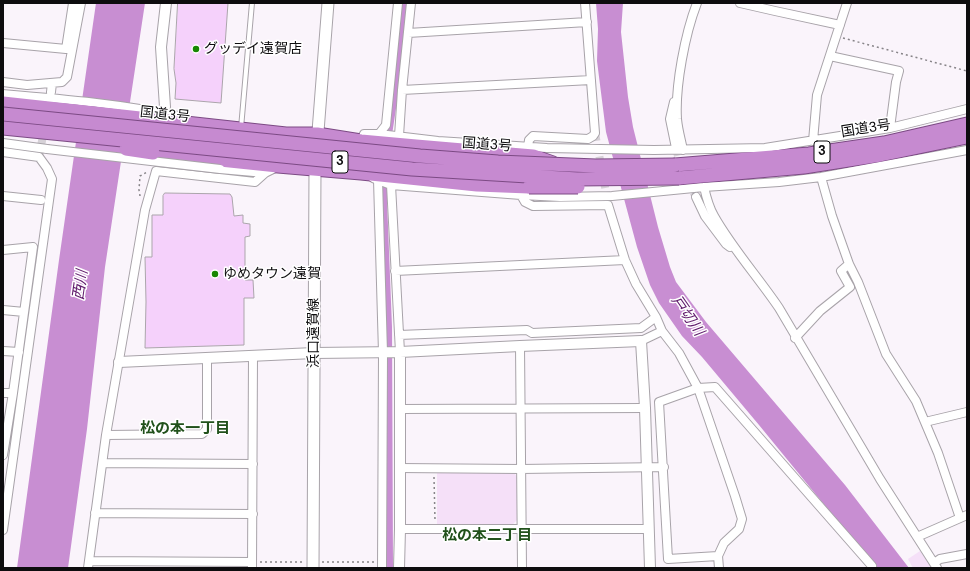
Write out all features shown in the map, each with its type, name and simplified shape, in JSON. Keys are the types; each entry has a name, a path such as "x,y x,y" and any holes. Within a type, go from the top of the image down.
{"highway":[{"path":"3,103 53,100 159,113 189,124 286,134 317,134 361,141 531,151 558,165"},
{"name":"国道3号","path":"3,114 420,156 498,162 596,166 675,165 809,154 884,143 967,124"},
{"name":"国道3号","path":"3,130 412,169 577,179 673,182 804,167 880,155 967,136"},
{"name":"3","path":"3,130 33,137 154,157"},
{"path":"154,157 361,173 525,191 673,182"}],"main road":[{"name":"浜口遠賀線","path":"313,565 315,170 328,3"}],"street":[{"path":"3,43 66,49 73,3"},
{"path":"3,82 27,85 62,82 67,77 81,3"},
{"path":"159,113 161,47 166,3"},
{"path":"379,134 386,125 398,3"},
{"path":"399,136 411,3"},
{"path":"531,151 529,140 533,136 588,139 595,133 585,3"},
{"path":"679,149 677,92 686,42 696,3"},
{"path":"740,3 840,24"},
{"path":"813,141 817,95 847,3"},
{"path":"408,33 587,22"},
{"path":"830,56 899,71 896,82 890,128"},
{"path":"402,90 591,80"},
{"path":"3,94 53,100 52,83"},
{"path":"361,141 364,134 379,134 531,151 765,148 890,128 967,109"},
{"path":"3,143 47,149 154,157 220,169 265,173"},
{"path":"361,173 391,185 525,191 560,197 612,196 673,182 704,187 779,182 967,150"},
{"path":"3,152 39,157 47,168 52,179 3,530"},
{"path":"254,356 252,565 89,565 106,435 145,210 156,171 255,182 265,173 278,166"},
{"path":"821,176 832,216 849,264 858,282 886,354 916,401 963,516 916,537"},
{"path":"378,180 383,352 382,565"},
{"path":"391,185 400,352 399,568"},
{"path":"704,187 713,215 768,292 916,537 936,565 940,559 967,554"},
{"path":"525,191 525,202 533,206 608,205 625,260 636,284 656,317 662,331 679,353 698,388 742,519 739,529 724,543 718,556 719,568"},
{"path":"3,196 41,200"},
{"path":"696,197 706,216 726,244 739,253"},
{"path":"3,250 32,247 19,352 3,455"},
{"path":"396,271 625,260"},
{"path":"795,338 820,311 850,287 841,271 849,264"},
{"path":"3,310 24,312"},
{"path":"399,335 527,330 532,333 641,328 656,317"},
{"path":"119,362 314,353 400,352 641,341 662,331"},
{"path":"641,341 645,408 650,568"},
{"path":"520,346 522,568"},
{"path":"3,351 19,352"},
{"path":"106,435 202,434 207,429 207,358"},
{"path":"718,556 668,559 664,467 659,402 698,388 715,387 872,566"},
{"path":"3,393 13,394"},
{"path":"400,409 645,408"},
{"path":"925,422 967,412"},
{"path":"103,463 253,464"},
{"path":"399,468 521,469 664,467"},
{"path":"95,513 253,514"},
{"path":"400,529 648,529"}],"lane":[{"path":"241,129 252,3"}],"path":[{"path":"836,36 967,71"},
{"path":"140,197 140,176 154,169 154,157"},
{"path":"434,468 435,529"},
{"path":"252,565 382,565"}],"shaded area":[{"path":"437,472 514,473 518,478 518,519 513,524 437,525"},
{"path":"920,551 932,568 913,568 908,559"}],"water":[{"name":"西川","path":"96,3 145,3 105,267 87,429 68,568 17,568 59,260"},
{"path":"402,3 407,3 397,102 388,161 387,201 392,327 393,568 386,568 386,379 380,188"},
{"name":"戸切川","path":"596,3 623,3 621,32 628,97 633,127 658,227 676,282 706,322 845,485 909,568 876,568 759,425 702,357 682,336 659,303 650,285 637,247 606,132 597,61 598,29"}],"building":[{"path":"178,3 228,3 221,103 175,99 176,83 174,69"},
{"name":"ゆめタウン遠賀","path":"165,193 230,194 232,197 234,216 243,215 243,223 250,224 250,236 245,237 245,280 253,280 254,298 244,298 244,345 145,348 145,257 152,257 152,215 163,215 163,196"}],"tunnel":[{"path":"39,157 47,114"},
{"path":"595,133 608,203"},
{"path":"676,148 681,168 696,197"}],"place":[{"name":"グッデイ遠賀店","path":"196,49"},
{"name":"ゆめタウン遠賀","path":"215,274"}],"district":[{"name":"松の本一丁目","path":"185,429"},
{"name":"松の本二丁目","path":"487,536"}]}
